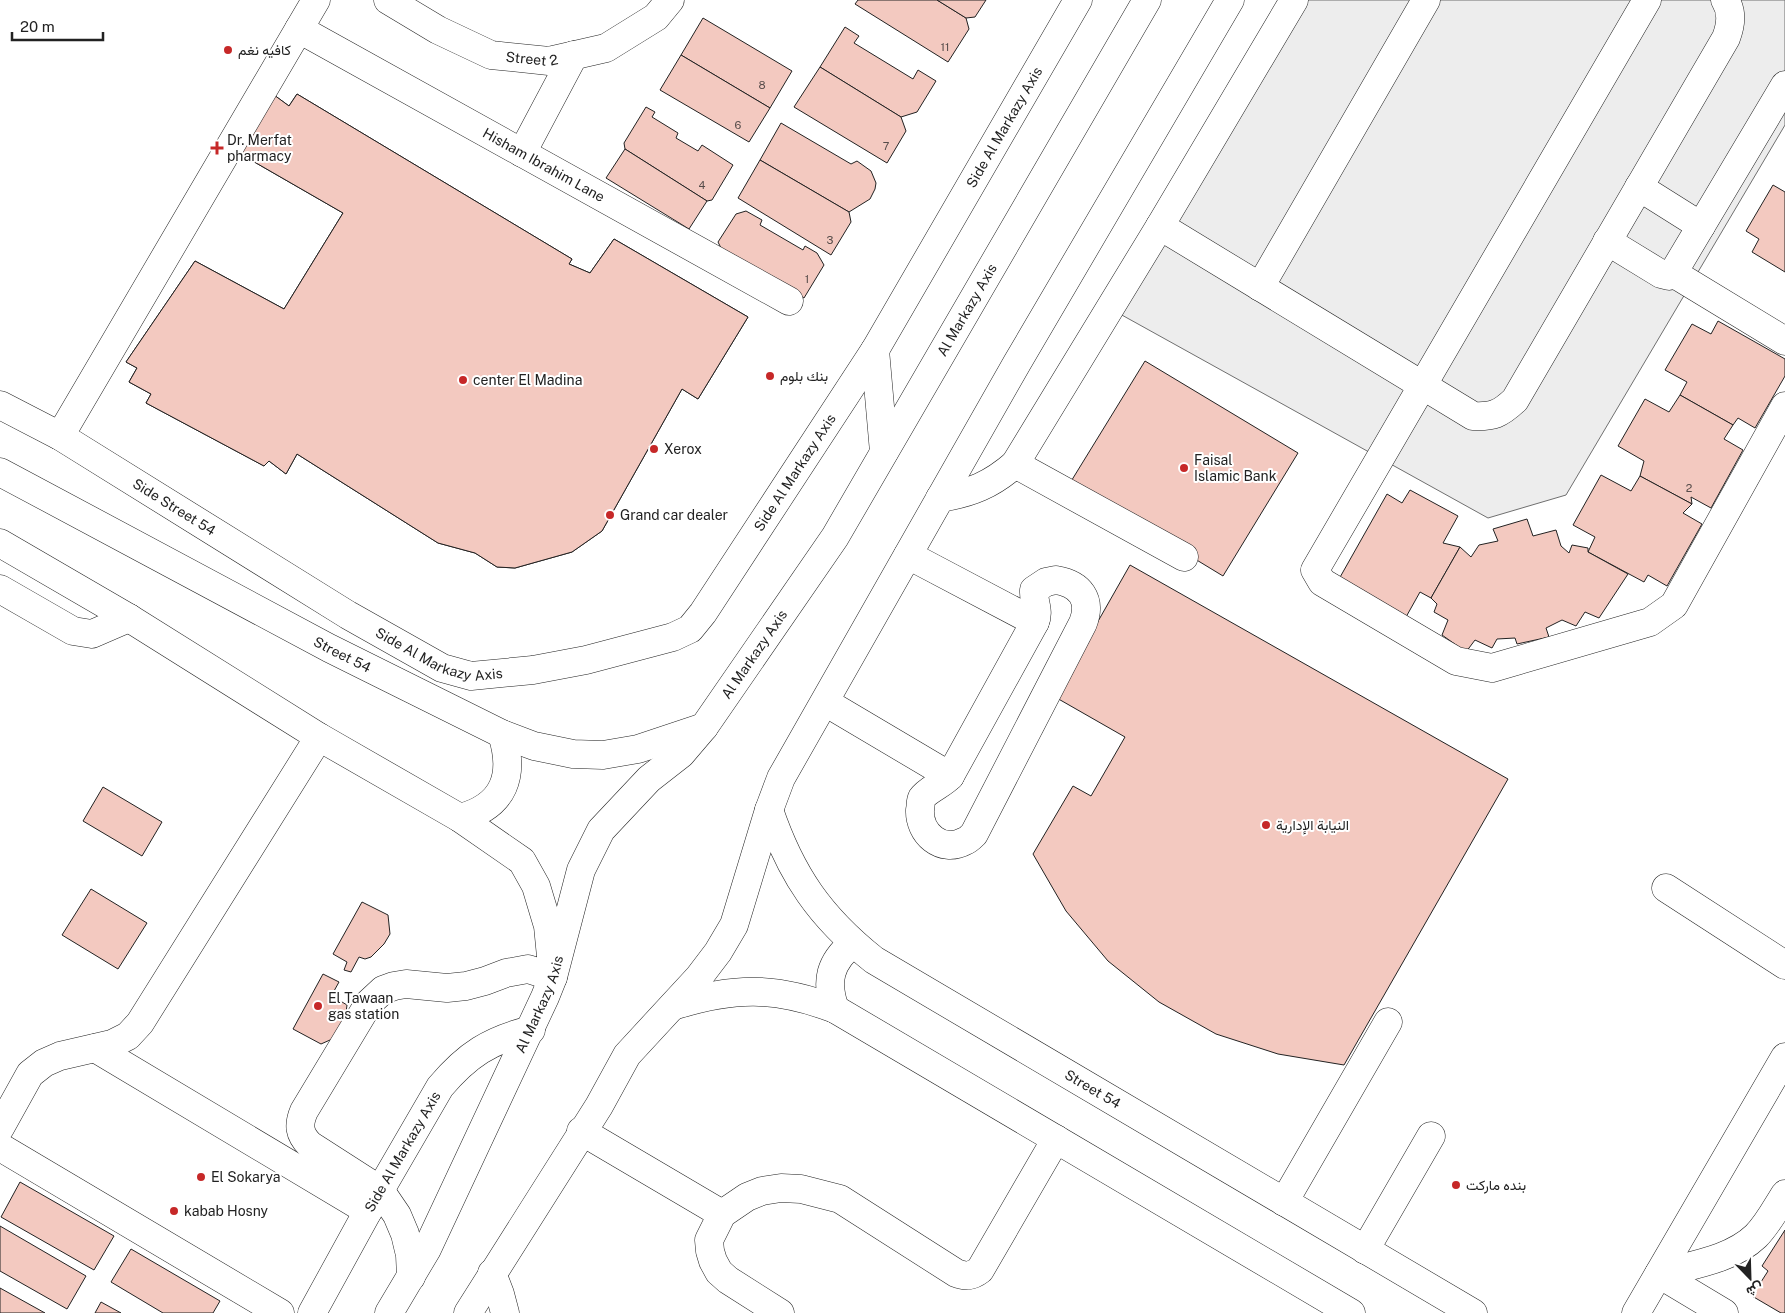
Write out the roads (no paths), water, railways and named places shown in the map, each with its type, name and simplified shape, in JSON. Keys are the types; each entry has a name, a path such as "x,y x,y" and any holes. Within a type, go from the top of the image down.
{"street":[{"path":"60,436 316,0"},
{"name":"Street 2","path":"388,0 438,30 491,55 549,61 606,48 656,17 670,0"},
{"name":"Side Al Markazy Axis","path":"348,614 442,668 471,676 533,670 586,660 672,637 690,629 703,613 875,350 1078,0"},
{"name":"Al Markazy Axis","path":"389,1313 427,1249 531,1030 553,976 581,870 601,830 650,779 681,754 704,727 835,536 1146,0"},
{"path":"468,1313 607,1093 628,1055 699,978 718,952 734,925 769,810 781,778 940,498 1230,0"},
{"path":"940,498 961,495 981,488 999,478 1015,464 1160,226 1294,0"},
{"path":"1260,287 1426,0"},
{"path":"1647,0 1315,570 1322,582 1456,661 1492,668 1650,622 1674,605 1785,406"},
{"path":"1160,226 1473,416 1488,417 1503,411 1515,400 1726,38 1730,27 1730,14 1725,0"},
{"name":"Hisham Ibrahim Lane","path":"299,29 789,301"},
{"path":"522,153 574,56"},
{"path":"1607,241 1661,274 1669,276 1673,273 1785,85"},
{"path":"1639,187 1701,226"},
{"path":"1673,273 1785,341"},
{"path":"875,350 884,452"},
{"name":"Side Street 54","path":"0,405 60,436 348,614"},
{"path":"1015,464 1184,557"},
{"name":"Street 54","path":"0,472 329,648 502,734 534,746 573,754 603,754 638,749 704,727"},
{"path":"0,543 129,618 319,736 460,818 522,861 536,886 548,926 553,976 528,969 506,972 486,981 466,986 447,988 406,984 383,990 369,1003 304,1111 300,1122 300,1132 304,1139 374,1201"},
{"path":"908,554 1035,622"},
{"path":"1066,581 1076,586 1082,594 1086,603 1087,614 1083,623 974,834 964,842 952,845 940,844 930,837 923,828 920,816 921,801 923,797 950,776 1035,622 1038,616 1034,594 1037,587 1046,582 1066,581"},
{"path":"0,589 73,631 92,634 129,618"},
{"path":"329,648 348,614"},
{"path":"825,702 950,776"},
{"path":"460,818 474,814 486,807 496,798 503,787 508,761 502,734"},
{"path":"0,1128 30,1074 44,1063 60,1056 112,1044 128,1036 140,1024 319,736"},
{"name":"Street 54","path":"769,810 780,841 794,871 818,906 853,943 874,960 1473,1313"},
{"path":"1666,888 1785,965"},
{"path":"834,1009 829,985 831,972 840,956 853,943"},
{"path":"673,1006 701,997 730,992 760,991 810,1000 834,1009 1351,1313"},
{"path":"1284,1202 1388,1022"},
{"name":"Side Al Markazy Axis","path":"312,1313 440,1087 455,1069 473,1053 491,1042 531,1030"},
{"path":"95,1048 397,1215 405,1234 410,1255 411,1277"},
{"path":"1636,1313 1783,1066"},
{"path":"582,1131 722,1214"},
{"path":"1365,1250 1431,1136"},
{"path":"780,1313 728,1280 713,1262 709,1240 722,1214 741,1201 762,1191 781,1188 801,1189 840,1199 956,1273 971,1276 980,1270 1056,1139"},
{"path":"0,1147 280,1313"},
{"path":"1659,1274 1718,1257 1738,1249 1756,1236 1785,1194"},
{"path":"492,1273 505,1313"},
{"path":"1659,1274 1724,1313"}],"place":[{"name":"كافيه نغم","path":"228,50"},
{"name":"Dr. Merfat pharmacy","path":"217,148"},
{"name":"بنك بلوم","path":"770,376"},
{"name":"center El Madina","path":"463,380"},
{"name":"Xerox","path":"654,449"},
{"name":"Faisal Islamic Bank","path":"1184,468"},
{"name":"Grand car dealer","path":"610,515"},
{"name":"النيابة الإدارية","path":"1266,825"},
{"name":"El Tawaan gas station","path":"318,1006"},
{"name":"El Sokarya","path":"201,1177"},
{"name":"بنده ماركت","path":"1456,1185"},
{"name":"kabab Hosny","path":"174,1211"}]}
